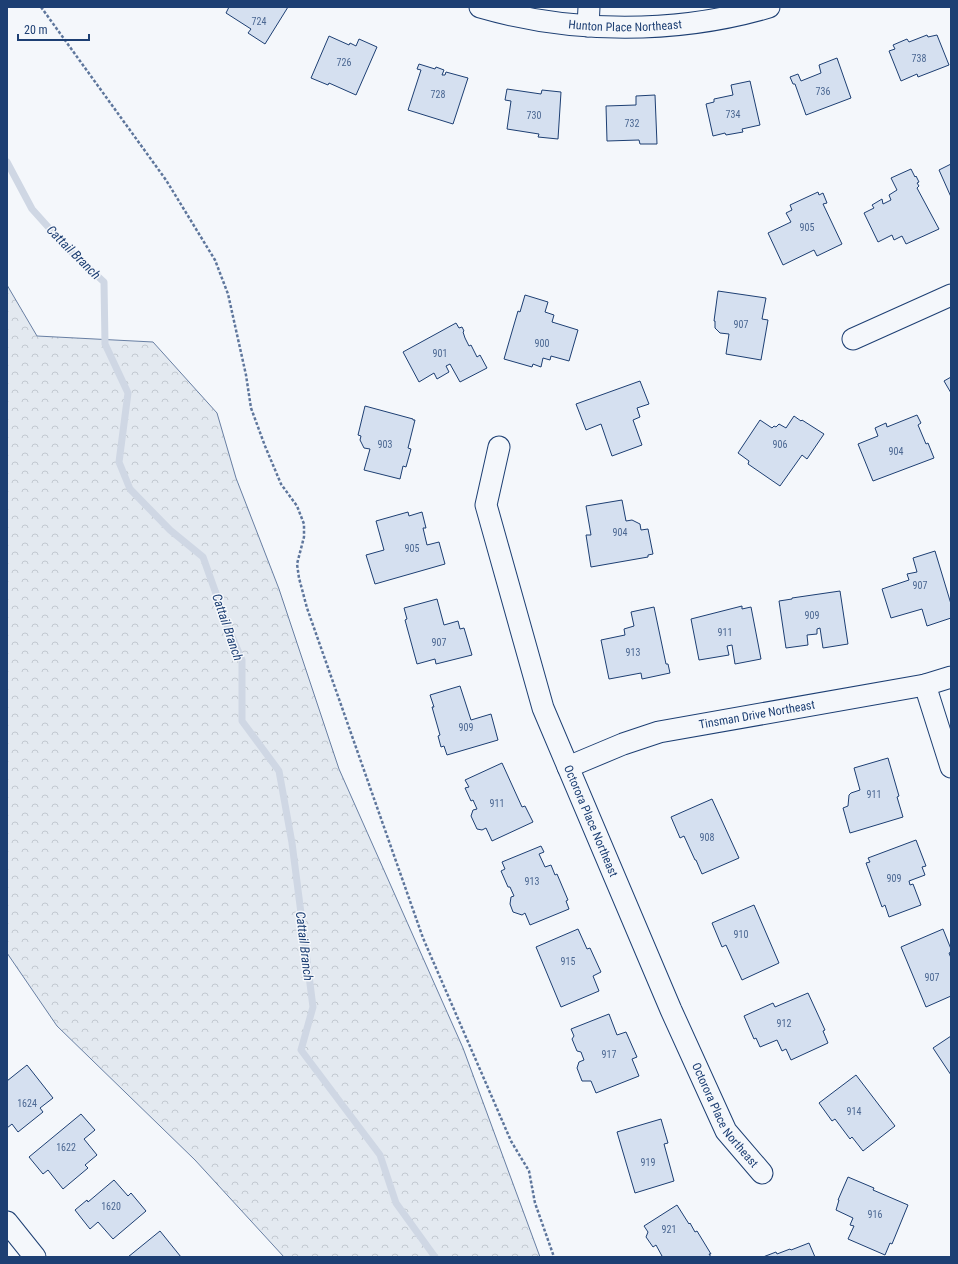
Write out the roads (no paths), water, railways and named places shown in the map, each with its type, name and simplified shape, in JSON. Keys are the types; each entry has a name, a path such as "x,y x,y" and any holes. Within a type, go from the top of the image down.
{"street":[{"name":"Hunton Place Northeast","path":"480,7 550,22 588,16 645,27 693,23 749,13 769,7"},
{"path":"853,339 951,295"},
{"name":"Octorora Place Northeast","path":"499,447 486,505 543,708 671,1010 726,1131 762,1173"},
{"name":"Tinsman Drive Northeast","path":"568,766 623,744 659,732 925,686 951,677"},
{"path":"925,686 951,767"},
{"path":"7,1222 35,1257"}],"waterway":[{"name":"Cattail Branch","path":"7,162 32,209 67,248 104,282 105,344 128,393 119,462 130,489 170,530 203,557 229,630 242,660 242,721 279,771 292,843 313,1007 301,1050 380,1155 396,1203 435,1257"}]}
